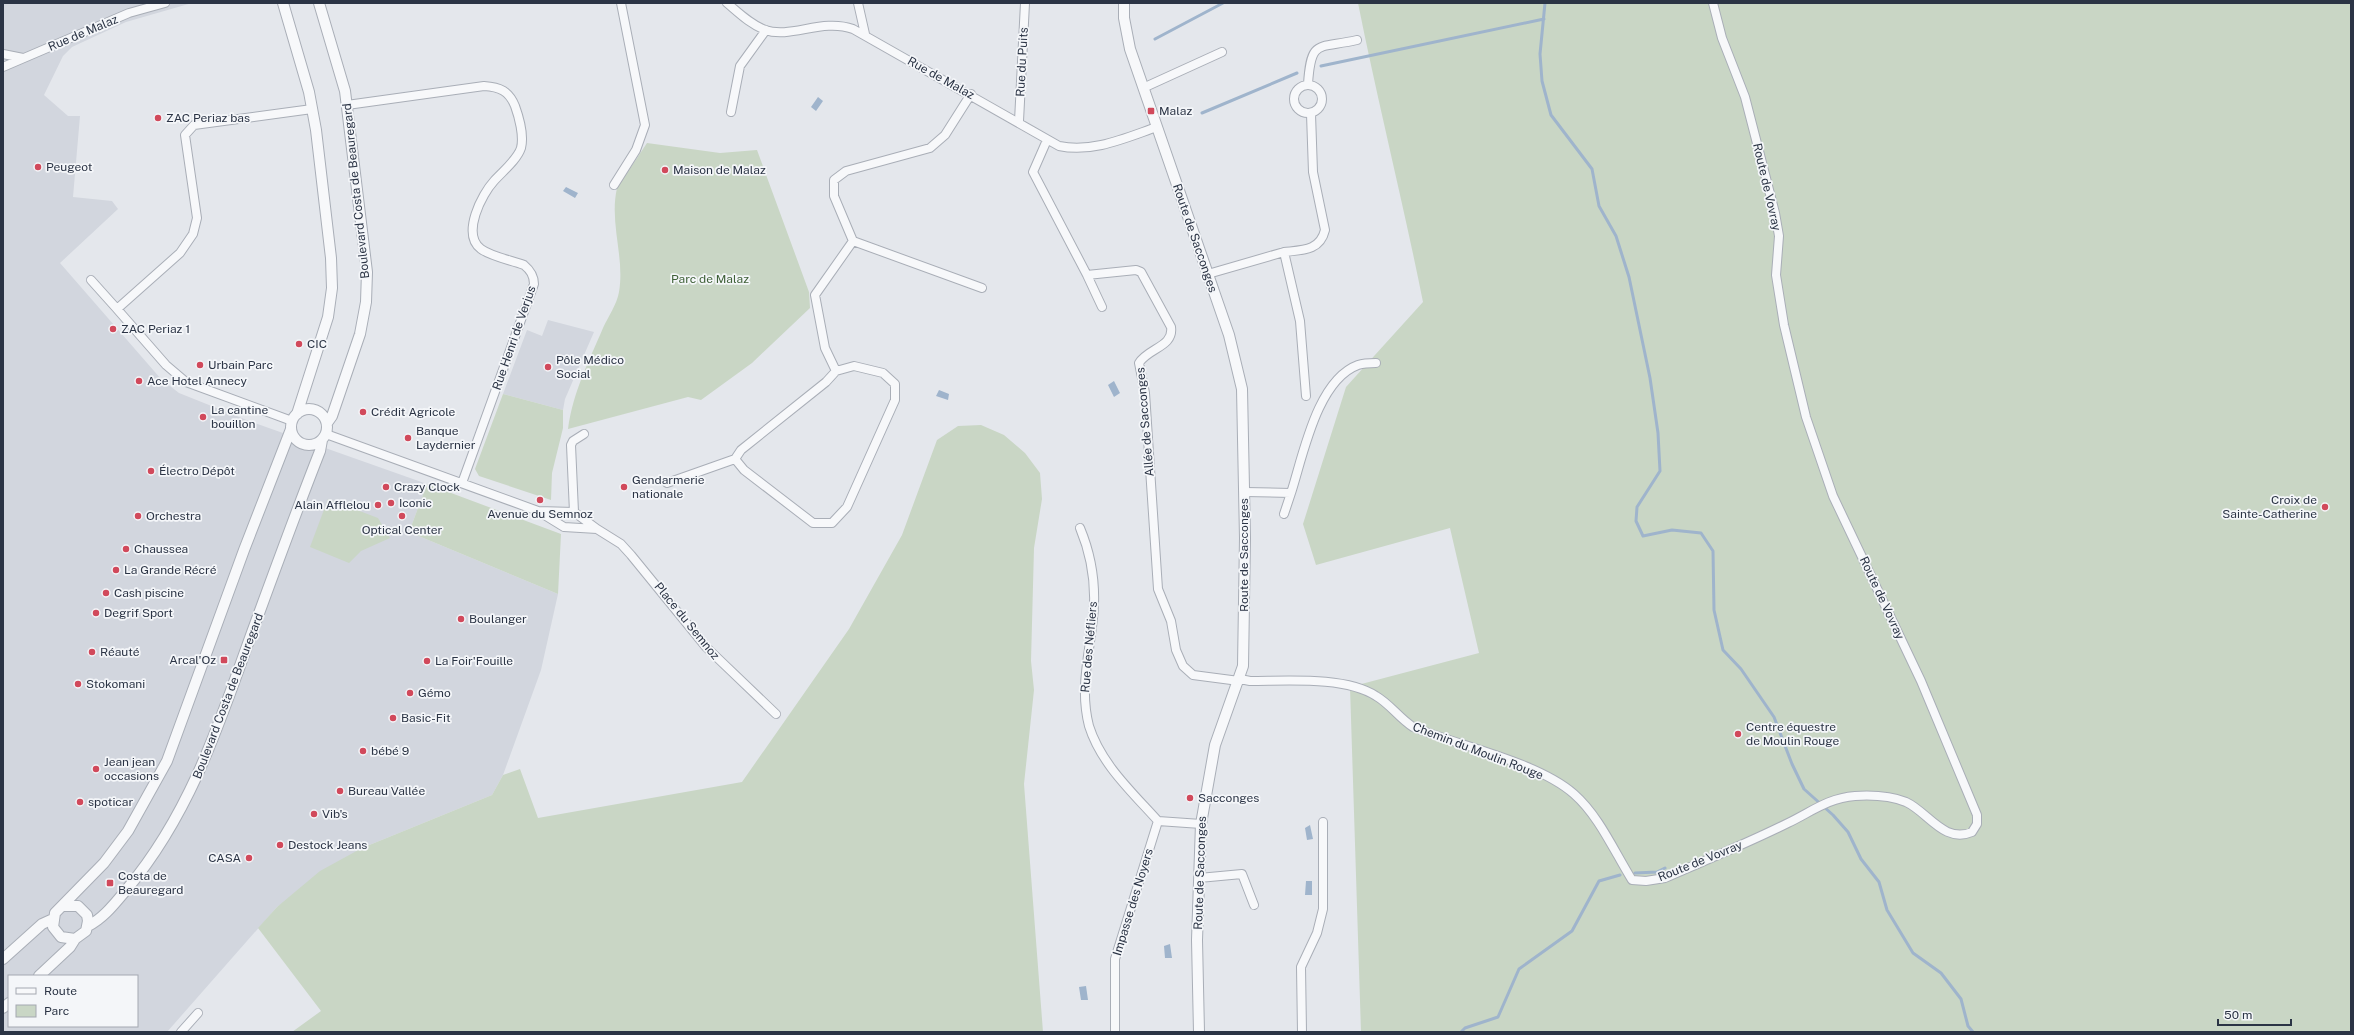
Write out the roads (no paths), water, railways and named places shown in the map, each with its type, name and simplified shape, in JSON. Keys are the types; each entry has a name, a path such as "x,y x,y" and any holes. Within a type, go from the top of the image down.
{"street":[{"name":"Rue de Malaz","path":"3,67 129,13 165,3"},
{"path":"75,939 66,939 57,934 53,927 55,913 64,906 104,863 128,831 167,761 247,543 294,422 328,317 332,288 331,258 316,130 309,92 283,3"},
{"name":"Boulevard Costa de Beauregard","path":"40,975 70,947 75,939 81,936 88,926 98,921 136,879 182,809 196,780 222,717 320,451 327,423 332,416 360,334 366,302 367,272 347,105 345,91 319,3"},
{"path":"614,185 636,150 645,125 621,3"},
{"name":"Rue de Malaz","path":"728,3 748,21 766,30 790,31 831,24 845,26 865,34 1019,121 1047,140 1059,146 1080,149 1115,142 1157,127"},
{"path":"858,3 865,34"},
{"name":"Rue du Puits","path":"1019,121 1025,3"},
{"name":"Route de Sacconges","path":"1124,3 1124,18 1130,49 1237,361 1242,389 1245,492 1243,663 1239,680 1215,745 1200,824 1199,1032"},
{"name":"Route de Vovray","path":"1632,880 1646,881 1665,878 1789,823 1829,800 1854,796 1880,796 1906,802 1944,830 1958,835 1972,832 1977,824 1977,815 1924,687 1833,496 1806,417 1784,325 1776,275 1778,236 1775,213 1745,97 1722,38 1713,3"},
{"path":"731,112 740,66 766,30"},
{"path":"1308,84 1309,60 1315,50 1323,45 1339,44 1357,40"},
{"path":"1143,88 1222,52"},
{"path":"3,54 24,58"},
{"path":"1208,274 1284,252 1307,250 1316,245 1323,238 1324,230 1313,172 1311,114 1321,105 1322,98 1320,91 1308,84 1301,86 1296,90 1293,97 1297,110 1311,114"},
{"name":"Rue Henri de Verjus","path":"347,105 484,86 496,87 506,92 516,110 522,141 520,150 487,189 473,224 472,231 475,241 480,249 524,265 529,269 534,278 534,284 462,483"},
{"path":"971,94 945,135 930,148 846,171 834,180 834,196 853,241 982,288"},
{"path":"117,309 180,253 193,234 197,218 185,134 194,125 312,109"},
{"path":"1047,140 1033,172 1087,275 1102,307"},
{"path":"836,371 825,348 815,295 853,241"},
{"path":"1284,252 1300,321 1306,396"},
{"name":"Allée de Sacconges","path":"1087,275 1136,270 1141,272 1172,327 1171,337 1167,342 1146,354 1139,363 1145,393 1158,588 1171,621 1176,650 1183,666 1193,675 1239,680"},
{"path":"91,280 166,365 186,382 294,422"},
{"path":"1284,514 1318,410 1329,390 1345,373 1356,365 1376,363"},
{"path":"667,483 735,459 741,450 826,382 836,371 854,366 883,372 895,384 895,400 847,507 832,523 813,523 744,470 735,459"},
{"path":"327,423 315,410 306,410 294,422 295,438 302,444 313,445 324,437 462,483 538,511 564,527 597,529"},
{"path":"538,511 574,512 571,445 573,441 584,434"},
{"path":"1245,492 1291,494"},
{"name":"Place du Semnoz","path":"574,512 597,529 608,534 626,550 643,567 706,647 776,714"},
{"name":"Rue des Néfliers","path":"1080,528 1090,557 1094,586 1093,622 1084,683 1090,726 1106,761 1158,821"},
{"name":"Chemin du Moulin Rouge","path":"1239,680 1340,684 1364,689 1378,696 1402,720 1413,727 1534,770 1555,780 1574,794 1590,812 1632,880"},
{"path":"1158,821 1200,824"},
{"name":"Impasse des Noyers","path":"1115,1032 1116,959 1158,821"},
{"path":"1302,1032 1301,967 1317,933 1323,910 1323,822"},
{"path":"1199,878 1242,874 1254,905"},
{"path":"64,906 78,906 84,911 88,920 88,926"},
{"path":"3,959 42,924 53,919"},
{"path":"181,1032 198,1013"}],"water":[{"path":"818,97 823,101 816,111 811,107"},
{"path":"566,187 578,193 575,198 563,191"},
{"path":"1114,381 1120,393 1114,397 1108,385"},
{"path":"939,390 949,394 948,400 936,396"},
{"path":"1310,825 1313,839 1307,840 1305,828"},
{"path":"1306,881 1312,881 1312,895 1305,895"},
{"path":"1170,944 1172,958 1165,958 1164,946"},
{"path":"1086,986 1088,1000 1081,1000 1079,987"}],"waterway":[{"path":"1155,39 1223,3"},
{"path":"1545,3 1540,54 1542,81 1551,115 1592,169 1599,206 1616,236 1629,277 1650,378 1658,433 1660,471 1637,507 1636,521 1643,536 1672,530 1701,533 1713,551 1714,610 1723,650 1741,669 1774,717 1792,764 1804,789 1833,815 1848,832 1861,859 1879,882 1887,910 1913,953 1941,973 1961,999 1968,1026 1973,1032"},
{"path":"1321,66 1544,19"},
{"path":"1202,113 1297,73"},
{"path":"1635,873 1657,872 1665,868"},
{"path":"1461,1032 1465,1028 1498,1017 1519,969 1572,931 1599,881 1620,875"}],"place":[{"name":"Malaz","path":"1151,111"},
{"name":"ZAC Periaz bas","path":"158,118"},
{"name":"Peugeot","path":"38,167"},
{"name":"Maison de Malaz","path":"665,170"},
{"name":"ZAC Periaz 1","path":"113,329"},
{"name":"CIC","path":"299,344"},
{"name":"Urbain Parc","path":"200,365"},
{"name":"Pôle Médico Social","path":"548,367"},
{"name":"Ace Hotel Annecy","path":"139,381"},
{"name":"Crédit Agricole","path":"363,412"},
{"name":"La cantine bouillon","path":"203,417"},
{"name":"Banque Laydernier","path":"408,438"},
{"name":"Électro Dépôt","path":"151,471"},
{"name":"Crazy Clock","path":"386,487"},
{"name":"Gendarmerie nationale","path":"624,487"},
{"name":"Avenue du Semnoz","path":"540,500"},
{"name":"Iconic","path":"391,503"},
{"name":"Alain Afflelou","path":"378,505"},
{"name":"Croix de Sainte-Catherine","path":"2325,507"},
{"name":"Orchestra","path":"138,516"},
{"name":"Optical Center","path":"402,516"},
{"name":"Chaussea","path":"126,549"},
{"name":"La Grande Récré","path":"116,570"},
{"name":"Cash piscine","path":"106,593"},
{"name":"Degrif Sport","path":"96,613"},
{"name":"Boulanger","path":"461,619"},
{"name":"Réauté","path":"92,652"},
{"name":"Arcal'Oz","path":"224,660"},
{"name":"La Foir'Fouille","path":"427,661"},
{"name":"Stokomani","path":"78,684"},
{"name":"Gémo","path":"410,693"},
{"name":"Basic-Fit","path":"393,718"},
{"name":"Centre équestre de Moulin Rouge","path":"1738,734"},
{"name":"bébé 9","path":"363,751"},
{"name":"Jean jean occasions","path":"96,769"},
{"name":"Bureau Vallée","path":"340,791"},
{"name":"Sacconges","path":"1190,798"},
{"name":"spoticar","path":"80,802"},
{"name":"Vib's","path":"314,814"},
{"name":"Destock Jeans","path":"280,845"},
{"name":"CASA","path":"249,858"},
{"name":"Costa de Beauregard","path":"110,883"}],"park label":[{"name":"Parc de Malaz","path":"710,279"}]}
